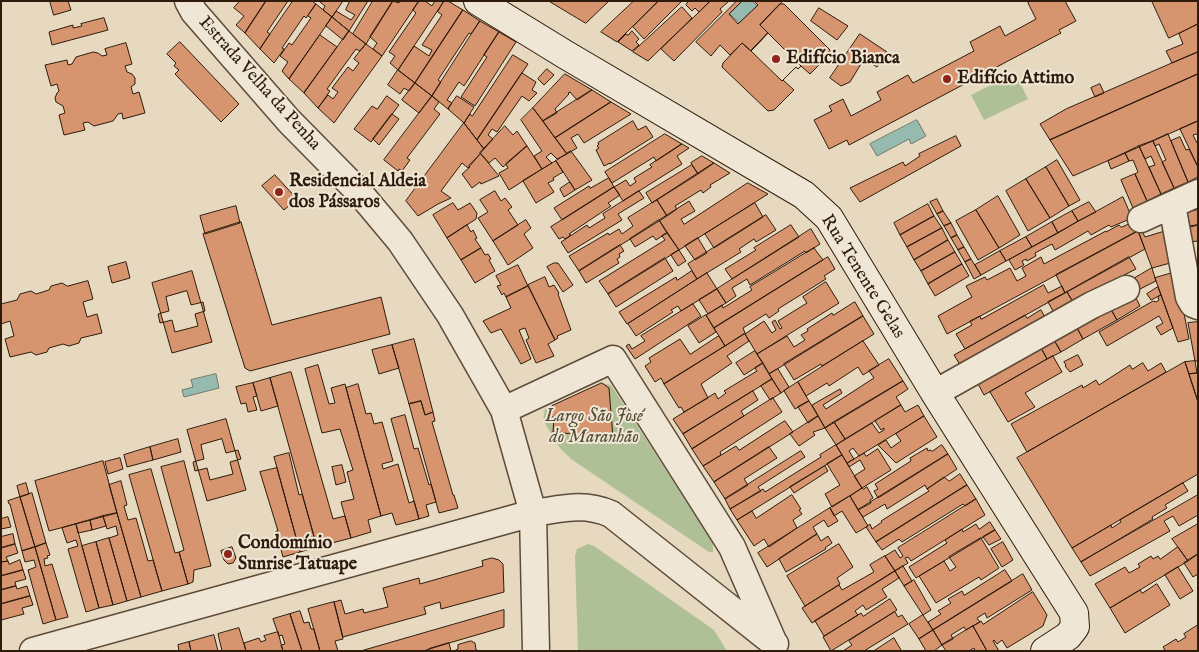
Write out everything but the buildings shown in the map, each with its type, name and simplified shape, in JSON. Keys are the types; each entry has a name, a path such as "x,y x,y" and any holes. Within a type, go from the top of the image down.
{"street":[{"name":"Estrada Velha da Penha","path":"188,1 194,12 290,121 360,192 400,241 450,315 504,410"},
{"name":"Rua Tenente Gelas","path":"478,1 591,70 804,195 829,218 934,393 1074,614 1075,626 1068,636 1045,651"},
{"path":"1141,219 1198,194"},
{"path":"1172,205 1189,296 1193,304 1198,306"},
{"path":"934,393 1092,305 1126,289"},
{"path":"536,651 533,513 504,410 613,359 732,547 777,647"},
{"path":"33,651 533,513 582,506 597,508 611,514 777,647"}],"green space":[{"path":"1015,73 1028,99 984,120 971,95"},
{"name":"Largo São José do Maranhão","path":"601,383 611,385 713,543 713,552 709,552 571,459 559,447 543,420 545,409"},
{"path":"588,544 594,546 714,630 727,651 578,651 575,556 577,549"}],"water":[{"path":"743,1 752,1 757,6 739,23 730,14"},
{"path":"917,120 926,136 911,144 909,139 877,156 870,144"},
{"path":"216,374 219,388 184,397 182,390 193,387 191,380"}],"place":[{"name":"Edifício Bianca","path":"776,59"},
{"name":"Edifício Attimo","path":"947,79"},
{"name":"Residencial Aldeia dos Pássaros","path":"279,192"},
{"name":"Condomínio Sunrise Tatuape","path":"228,554"}]}
